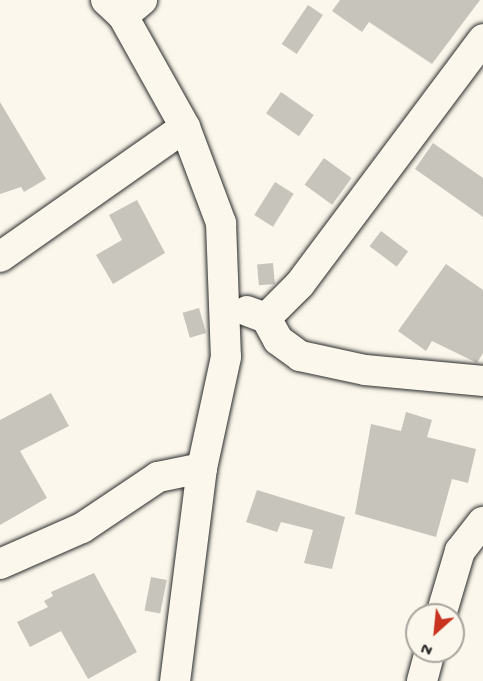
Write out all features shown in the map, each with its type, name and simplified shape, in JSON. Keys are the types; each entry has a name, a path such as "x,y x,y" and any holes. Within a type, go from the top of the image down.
{"street":[{"path":"124,5 185,127 221,223 228,303 218,407 202,468 175,681"},
{"path":"266,318 300,284 483,39"},
{"path":"0,256 185,127"},
{"path":"228,303 266,318 278,340 300,356 365,370 483,381"},
{"path":"0,564 82,528 158,477 202,468"},
{"path":"445,603 460,550 483,522"},
{"path":"422,681 427,663"}],"building":[{"path":"340,0 480,0 432,64 369,22 362,32 332,11"},
{"path":"308,5 323,15 297,54 282,44"},
{"path":"281,92 314,115 299,136 266,113"},
{"path":"0,102 46,179 24,192 21,187 0,194"},
{"path":"433,143 483,178 483,217 415,169"},
{"path":"324,158 352,178 332,205 305,185"},
{"path":"275,182 294,194 273,227 254,215"},
{"path":"137,200 165,253 113,284 96,255 122,240 109,215"},
{"path":"381,231 408,251 397,267 370,246"},
{"path":"273,263 275,284 259,285 257,264"},
{"path":"446,264 483,290 483,353 477,363 432,341 426,351 398,331"},
{"path":"199,308 206,333 190,338 183,313"},
{"path":"51,393 69,426 20,451 47,498 0,525 0,420"},
{"path":"406,412 432,420 427,437 476,449 468,483 452,479 436,537 355,514 371,424 401,431"},
{"path":"257,490 345,517 332,569 304,563 313,530 281,522 277,532 246,522"},
{"path":"94,573 137,652 88,679 61,631 30,647 17,622 48,607 44,601 53,596 51,592"},
{"path":"151,577 167,580 160,613 145,610"}]}
